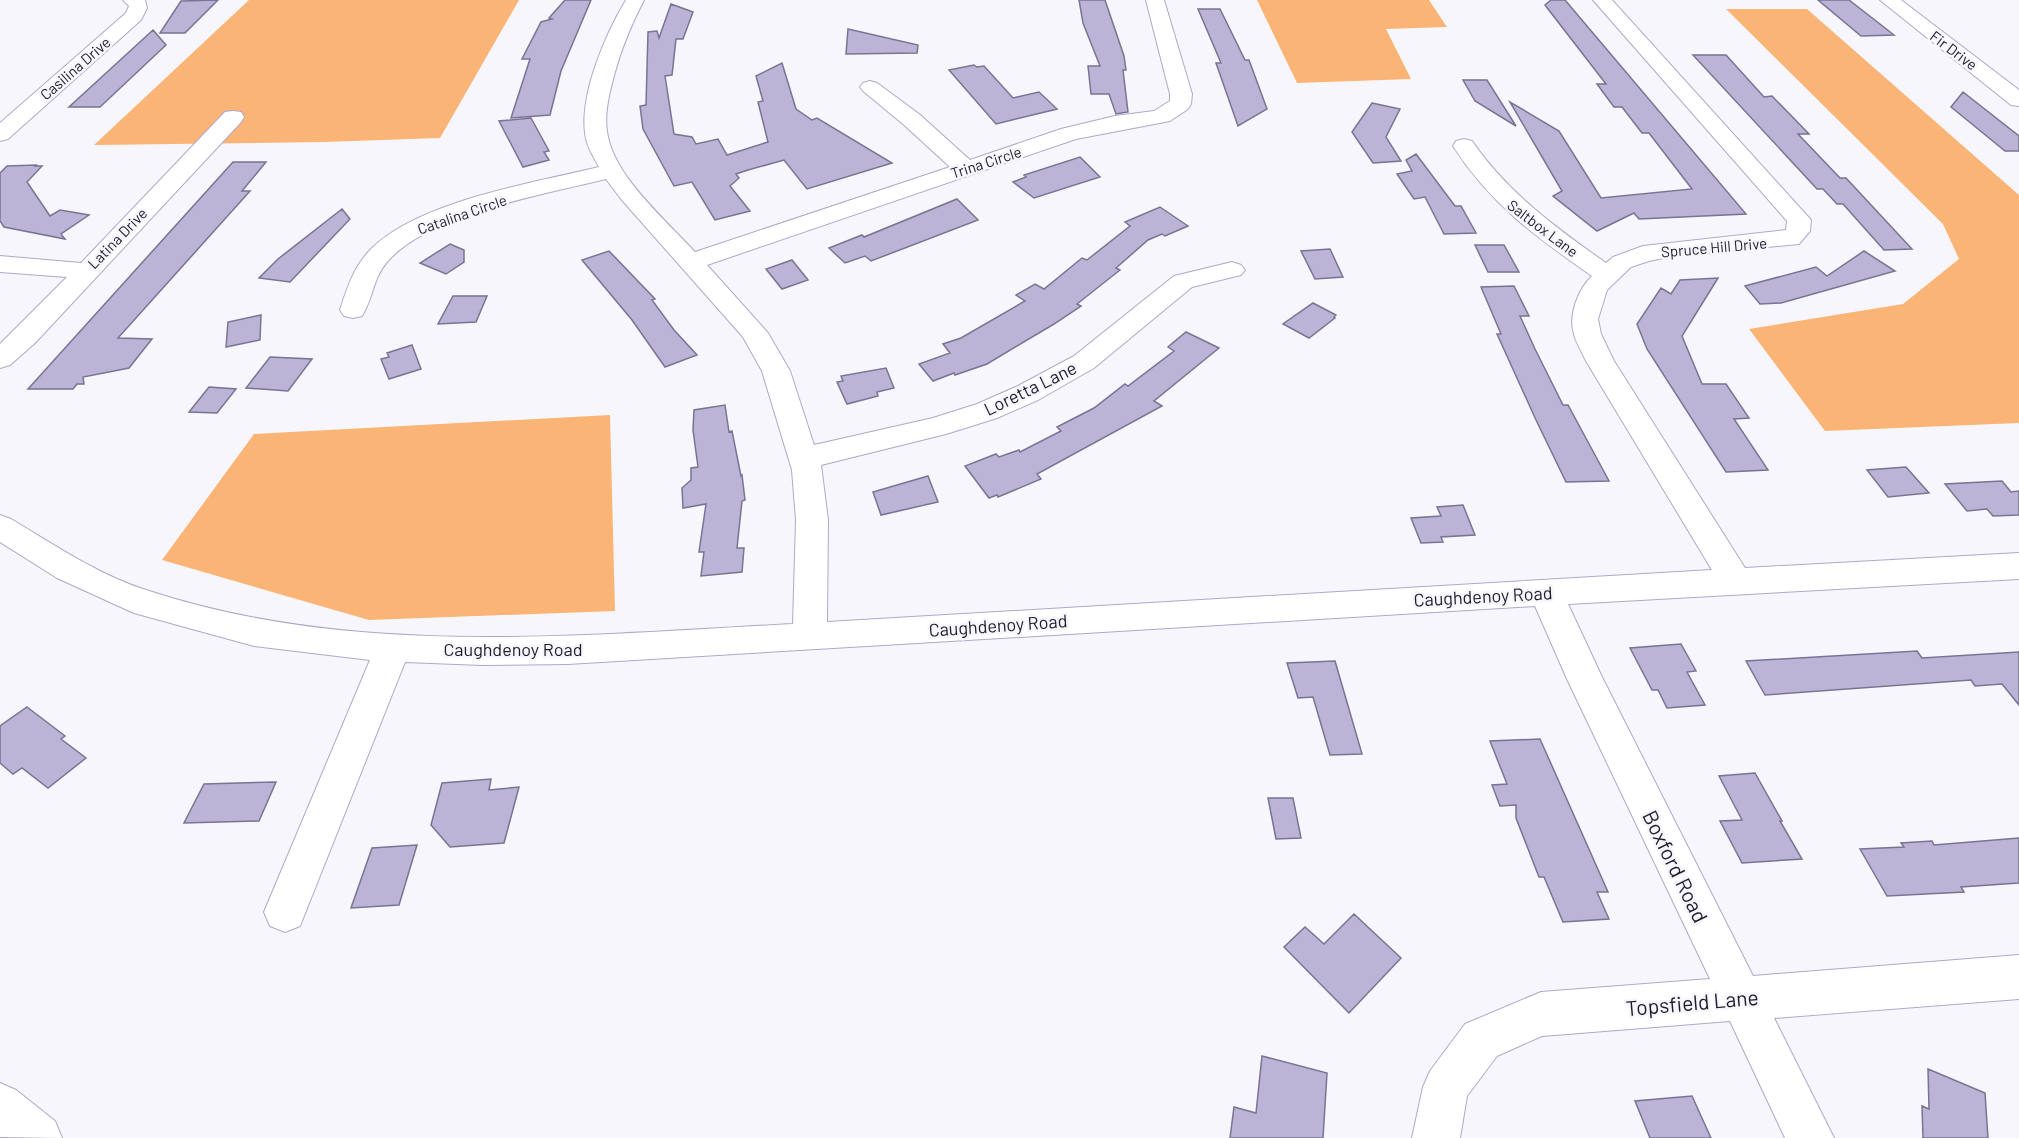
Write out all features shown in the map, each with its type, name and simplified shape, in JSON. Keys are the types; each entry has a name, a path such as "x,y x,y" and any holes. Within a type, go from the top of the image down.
{"main road":[{"name":"Casilina Drive","path":"0,134 134,16 138,4 132,0"},
{"path":"635,0 602,82 596,104 595,132 611,171 628,194 754,333 776,371 804,458 812,520 810,637"},
{"name":"Trina Circle","path":"690,262 1069,134 1115,123 1162,116 1180,104 1181,94 1155,0"},
{"name":"Spruce Hill Drive","path":"1602,0 1797,214 1800,227 1796,236 1777,242 1708,245 1643,254 1622,262 1595,287 1585,319 1587,334 1600,361 1736,582"},
{"name":"Fir Drive","path":"1889,0 2019,100"},
{"path":"870,87 911,119 965,168"},
{"name":"Latina Drive","path":"0,359 25,337 233,117"},
{"name":"Saltbox Lane","path":"1464,146 1486,180 1515,210 1607,275"},
{"name":"Catalina Circle","path":"353,310 367,269 381,252 400,237 428,222 489,202 611,171"},
{"path":"0,264 85,271"},
{"name":"Loretta Lane","path":"804,458 936,427 987,411 1029,393 1084,362 1183,281 1232,270"},
{"name":"Caughdenoy Road","path":"0,527 69,569 134,600 254,632 364,646 482,651 568,650 810,637 2019,567"},
{"name":"Boxford Road","path":"1546,593 1590,690 1810,1138"},
{"path":"285,912 393,648"},
{"name":"Topsfield Lane","path":"1436,1138 1446,1087 1481,1040 1541,1014 2019,977"},
{"path":"0,1106 38,1138"}],"shaded area":[{"path":"249,0 519,0 440,138 94,145"},
{"path":"1257,0 1429,0 1447,27 1386,29 1411,79 1297,83"},
{"path":"1726,9 1807,9 2019,195 2019,423 1825,431 1749,329 1903,304 1959,259 1943,224"},
{"path":"610,415 615,611 369,620 162,560 254,434"}],"building":[{"path":"218,0 185,33 160,33 181,1"},
{"path":"565,0 591,0 561,71 550,115 511,118 530,59 522,59 541,22 552,19 549,18"},
{"path":"1079,0 1105,0 1124,56 1126,70 1123,70 1128,112 1116,114 1109,94 1091,94 1088,66 1100,66 1083,23"},
{"path":"1551,0 1565,0 1746,214 1639,219 1634,213 1597,231 1553,196 1562,191 1510,102 1559,131 1601,198 1692,189 1649,133 1642,133 1622,107 1614,107 1597,84 1606,84 1545,5"},
{"path":"1818,0 1849,0 1894,35 1861,36"},
{"path":"671,4 693,12 683,39 676,39 672,75 665,76 674,134 692,137 696,144 718,139 727,155 768,142 758,102 763,101 756,76 782,63 796,109 812,120 817,118 892,163 807,189 784,160 748,170 736,174 739,178 730,186 750,211 715,220 692,182 674,186 643,129 640,106 646,105 648,32 657,31 659,38"},
{"path":"1198,9 1220,9 1245,60 1249,60 1267,109 1238,126 1216,63 1221,63"},
{"path":"848,29 918,45 917,53 846,54"},
{"path":"153,30 166,45 100,107 69,107"},
{"path":"1693,55 1726,55 1764,97 1772,96 1809,134 1798,134 1840,178 1846,178 1912,249 1884,250 1843,204 1837,204 1823,189 1817,189"},
{"path":"974,65 984,66 1013,98 1039,92 1057,109 996,124 949,70"},
{"path":"1463,80 1487,80 1516,126 1475,101"},
{"path":"1963,92 2019,136 2019,151 2005,151 1951,107"},
{"path":"1372,103 1400,109 1386,137 1401,161 1373,163 1352,132"},
{"path":"531,118 549,151 544,152 549,160 523,167 499,121"},
{"path":"1416,154 1455,206 1461,206 1476,233 1444,234 1425,197 1414,199 1397,174 1412,171 1406,160"},
{"path":"1080,157 1100,177 1034,198 1013,182 1026,177 1024,175"},
{"path":"233,162 266,162 242,191 250,191 118,338 152,339 129,368 83,377 84,384 77,384 73,389 28,389"},
{"path":"7,166 42,166 27,182 50,216 60,210 89,215 61,234 65,239 4,227 0,221 0,173"},
{"path":"957,199 978,220 871,261 865,256 845,263 829,248 862,235 864,237"},
{"path":"1160,207 1188,226 1165,236 1162,234 1148,240 1116,268 1120,270 1077,304 1081,306 1054,324 987,364 955,375 954,373 933,381 919,364 950,353 943,344 961,338 1025,301 1016,295 1035,284 1044,289 1082,258 1087,260 1130,226 1125,222"},
{"path":"342,209 350,219 290,282 259,278 278,259"},
{"path":"450,244 464,250 464,262 446,274 420,263"},
{"path":"1475,245 1504,245 1519,272 1488,272"},
{"path":"1330,249 1343,277 1315,279 1301,251"},
{"path":"609,251 655,299 652,300 674,330 697,355 665,367 632,320 582,260"},
{"path":"1864,251 1895,271 1781,303 1760,304 1745,286 1816,267 1827,276"},
{"path":"792,260 808,280 782,289 766,269"},
{"path":"1718,278 1682,336 1702,384 1726,384 1749,418 1734,419 1768,470 1726,472 1647,349 1637,324 1661,288 1671,294 1680,280"},
{"path":"1514,286 1529,316 1520,316 1535,349 1563,405 1568,405 1609,481 1566,482 1497,334 1501,334 1481,287"},
{"path":"453,296 487,296 476,322 438,324"},
{"path":"1313,303 1336,315 1335,318 1309,338 1283,324"},
{"path":"261,315 260,340 226,347 228,322"},
{"path":"1186,332 1219,348 1154,401 1162,406 1037,474 1041,479 998,497 997,495 989,498 965,466 996,454 999,457 1019,450 1020,452 1061,431 1057,427 1094,408 1125,384 1128,386 1174,351 1168,347"},
{"path":"412,345 421,369 389,379 381,359 389,357 387,353"},
{"path":"270,357 312,359 288,391 246,388"},
{"path":"886,368 894,388 877,392 878,396 847,404 837,382 843,381 841,376"},
{"path":"209,387 236,389 217,413 189,412"},
{"path":"725,405 729,432 732,431 742,475 745,500 742,501 737,548 744,548 742,572 701,576 704,552 699,552 706,504 683,508 682,488 691,480 691,468 698,467 693,430 694,410"},
{"path":"1906,467 1929,493 1888,497 1867,470"},
{"path":"928,476 938,502 881,515 873,492"},
{"path":"2002,481 2011,492 2019,491 2019,515 1993,516 1987,509 1967,511 1945,484"},
{"path":"1463,505 1475,535 1441,537 1443,542 1421,543 1411,518 1441,516 1437,507"},
{"path":"1681,644 1696,671 1687,672 1705,705 1667,708 1658,690 1652,690 1630,648"},
{"path":"1917,651 1922,658 2019,652 2019,705 2002,684 1975,686 1971,680 1765,695 1746,661"},
{"path":"1335,661 1362,754 1330,755 1313,697 1298,698 1287,663"},
{"path":"27,707 65,736 61,739 86,758 48,788 22,768 13,774 0,763 0,726"},
{"path":"1540,739 1608,892 1597,892 1609,919 1563,922 1544,877 1539,877 1516,818 1516,805 1500,806 1492,785 1507,784 1490,741"},
{"path":"1755,773 1802,859 1742,863 1720,821 1742,820 1719,776"},
{"path":"491,779 489,790 519,787 504,843 450,847 431,825 442,783"},
{"path":"276,782 259,821 184,823 204,784"},
{"path":"1268,798 1293,798 1301,838 1276,839"},
{"path":"2019,838 2019,883 1961,887 1964,892 1887,896 1860,849 1904,847 1901,843 1932,841 1934,845"},
{"path":"417,845 399,905 351,908 372,848"},
{"path":"1354,914 1401,958 1349,1013 1284,947 1305,927 1324,944"},
{"path":"1262,1056 1327,1073 1323,1138 1230,1138 1234,1107 1256,1113"},
{"path":"1928,1069 1985,1093 1988,1138 1923,1138 1922,1106 1929,1109"},
{"path":"1692,1096 1711,1138 1650,1138 1635,1101"}]}
